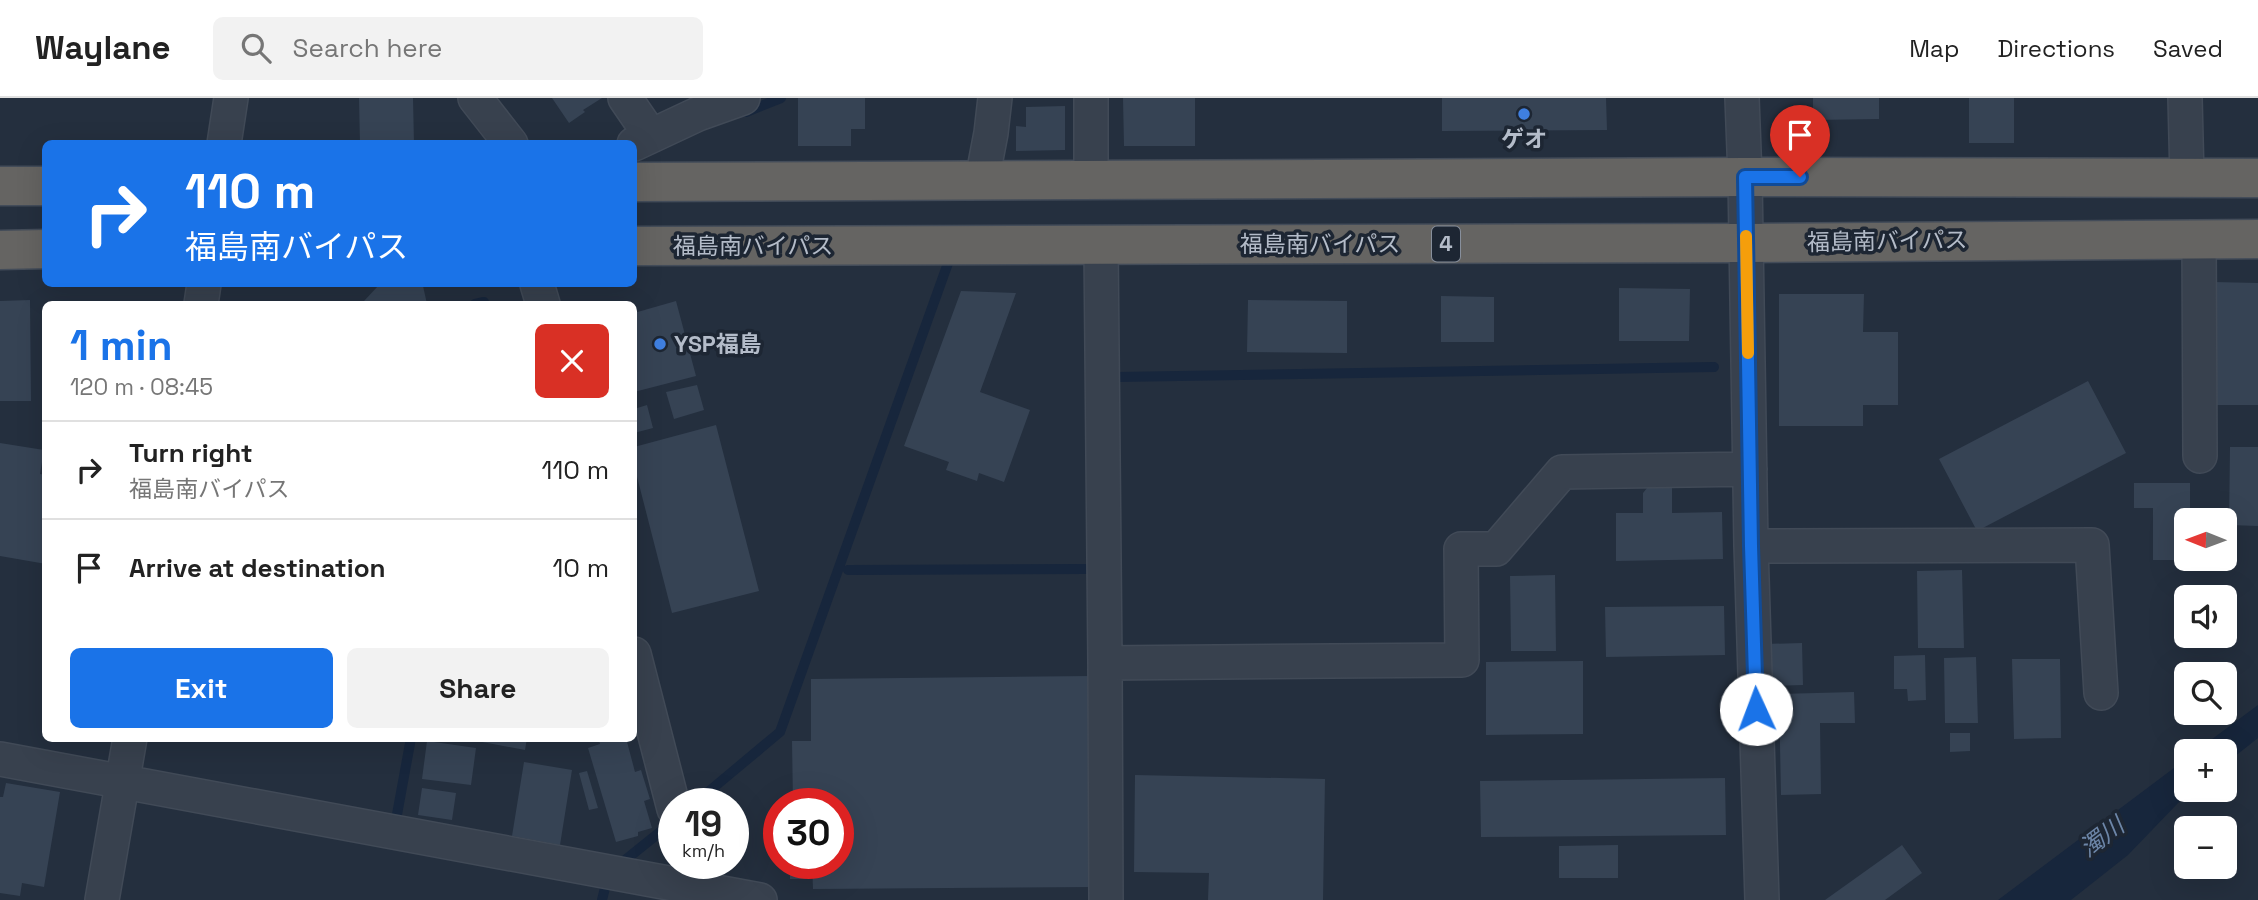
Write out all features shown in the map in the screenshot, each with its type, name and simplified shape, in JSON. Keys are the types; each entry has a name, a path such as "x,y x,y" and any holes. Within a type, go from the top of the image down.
{"highway":[{"path":"637,182 1745,177 2258,178"},
{"path":"0,186 42,186"},
{"name":"福島南バイパス","path":"637,246 2258,239"},
{"path":"0,250 42,249"}],"street":[{"path":"225,140 231,98"},
{"path":"475,98 508,140"},
{"path":"625,98 642,140 695,106 743,98"},
{"path":"982,180 995,98"},
{"path":"1091,98 1091,180"},
{"path":"1742,98 1751,546 1762,900"},
{"path":"2185,98 2187,178"},
{"path":"2199,238 2200,456"},
{"path":"1101,245 1106,900"},
{"path":"1105,663 1462,660 1461,549 1496,549 1562,472 1750,469"},
{"path":"1751,546 2092,545 2101,693"},
{"path":"637,666 669,788"},
{"path":"102,900 130,742"},
{"path":"0,759 124,781 619,888 699,885 760,900"}],"water":[{"path":"2258,705 2258,738 2237,755 2237,739 2212,739 2231,725 2237,725 2237,721"},
{"name":"濁川","path":"2174,768 2174,802 2179,802 2128,855 2071,900 1998,900"}],"building":[{"path":"359,98 413,98 414,140 360,140"},
{"path":"552,98 602,98 569,123"},
{"path":"798,98 865,98 865,129 851,129 851,146 798,146"},
{"path":"1123,98 1195,98 1195,146 1124,146"},
{"name":"ゲオ","path":"1442,98 1606,98 1607,130 1442,131"},
{"path":"1813,98 1879,98 1879,119 1813,120"},
{"path":"1969,98 2014,98 2014,143 1969,143"},
{"path":"1065,106 1065,150 1016,151 1016,126 1026,127 1026,107"},
{"path":"2214,282 2258,283 2258,405 2213,405"},
{"path":"377,287 423,287 426,301 364,301"},
{"path":"1619,288 1690,289 1689,341 1619,341"},
{"path":"961,291 1016,293 980,392 1030,410 1004,482 979,473 977,481 946,470 949,462 904,446"},
{"path":"1779,294 1864,294 1863,332 1898,332 1898,405 1863,405 1863,426 1779,426"},
{"path":"1441,296 1494,297 1494,342 1441,342"},
{"path":"30,300 31,401 0,401 0,301"},
{"path":"1248,300 1347,301 1347,353 1247,352"},
{"name":"YSP福島","path":"676,301 696,376 637,391 637,312"},
{"path":"2088,381 2126,453 1977,531 1939,459"},
{"path":"697,385 704,410 674,419 666,392"},
{"path":"647,405 653,428 637,432 637,408"},
{"path":"716,425 759,591 672,613 637,477 637,446"},
{"path":"0,443 42,450 42,563 0,556"},
{"path":"2230,447 2258,447 2258,526 2237,525 2237,508 2229,508"},
{"path":"1651,483 1672,486 1672,513 1722,512 1723,559 1616,561 1616,513 1643,513 1643,493"},
{"path":"2134,483 2190,483 2190,508 2174,508 2174,560 2153,560 2153,508 2134,508"},
{"path":"1962,570 1964,648 1918,648 1917,571"},
{"path":"1555,575 1556,651 1511,651 1510,576"},
{"path":"1724,606 1725,655 1606,657 1605,607"},
{"path":"1802,643 1803,685 1766,686 1765,644"},
{"path":"1925,655 1926,700 1908,701 1907,689 1894,689 1894,656"},
{"path":"1976,657 1978,723 1945,723 1944,658"},
{"path":"2012,659 2060,659 2061,738 2014,739"},
{"path":"1583,661 1583,734 1486,735 1486,662"},
{"path":"1092,676 1094,887 813,889 813,879 854,879 854,788 793,788 792,741 811,741 811,679"},
{"path":"1854,692 1855,723 1820,723 1821,794 1781,795 1779,694"},
{"path":"1950,733 1970,733 1970,751 1950,752"},
{"path":"427,742 476,748 471,785 422,779"},
{"path":"482,742 526,742 525,750"},
{"path":"627,742 635,772 641,770 650,799 644,801 652,828 638,832 638,836 616,842 588,748 600,744"},
{"path":"524,762 572,770 560,845 512,836"},
{"path":"587,771 598,808 589,810 579,773"},
{"path":"1135,775 1325,779 1323,900 1208,900 1209,873 1134,872"},
{"path":"1725,778 1726,835 1481,837 1480,781"},
{"path":"6,783 60,792 44,887 22,883 20,896 0,893 0,797 3,797"},
{"path":"422,788 456,793 452,820 418,815"},
{"path":"1618,845 1618,878 1559,878 1559,846"},
{"path":"1902,845 1922,873 1885,900 1825,900"}],"waterway":[{"path":"746,112 781,98"},
{"path":"713,788 780,732 952,252"},
{"path":"1117,377 1714,367"},
{"path":"848,570 1087,569"},
{"path":"396,820 410,742"},
{"path":"624,861 658,834"},
{"path":"602,900 606,884"}],"slow traffic":[{"path":"1746,236 1748,353"}],"place":[{"name":"ゲオ","path":"1524,114"},
{"name":"YSP福島","path":"660,344"}],"route":[{"path":"1756,709 1745,177 1800,177"}]}
